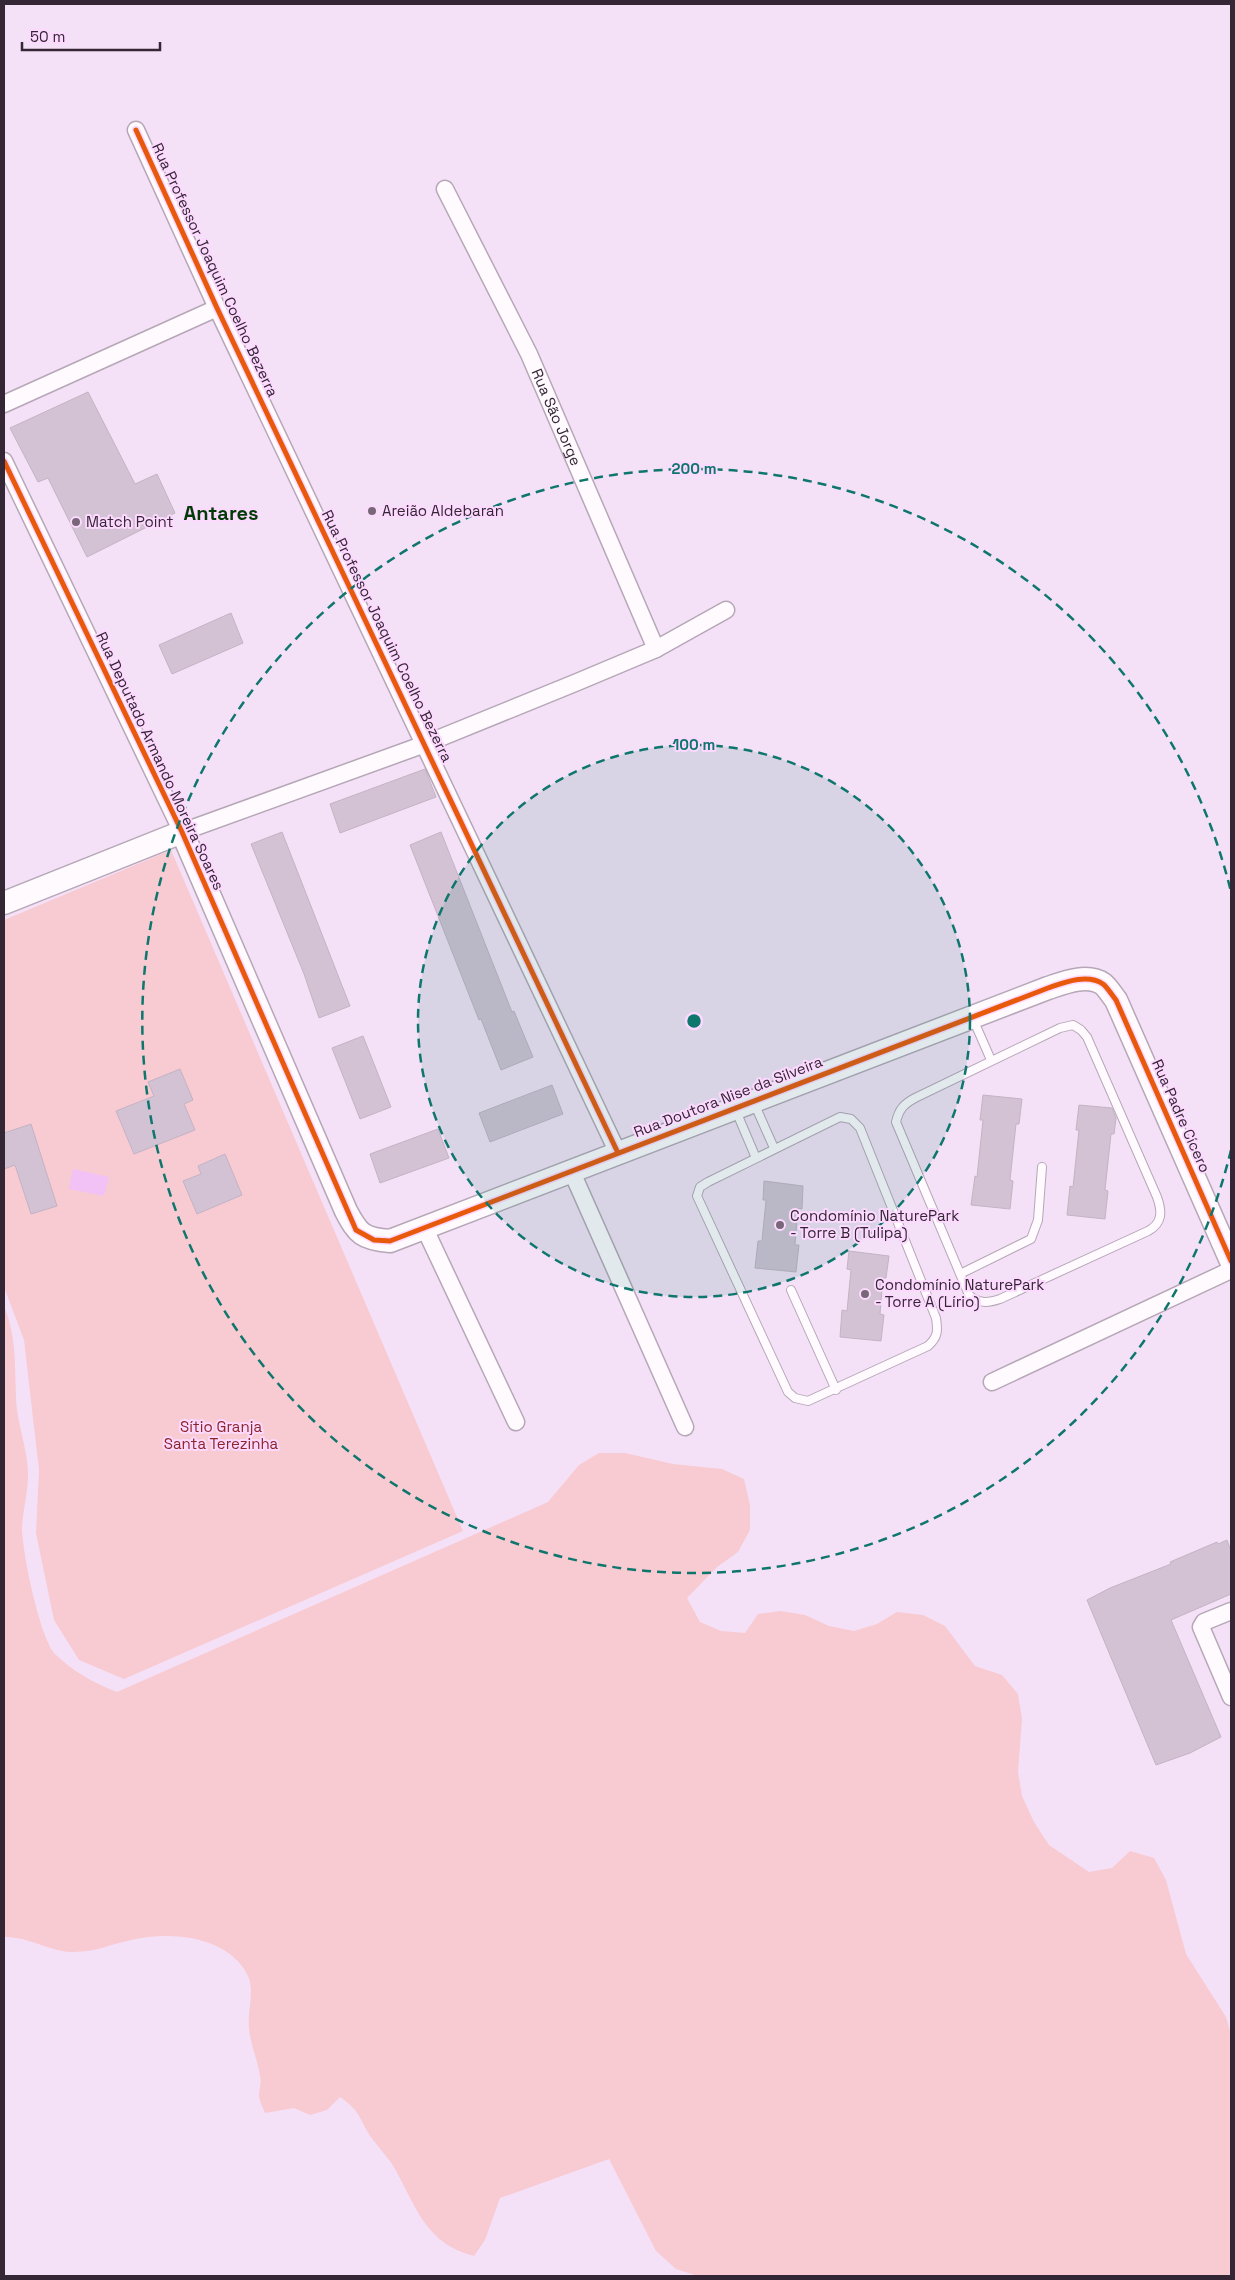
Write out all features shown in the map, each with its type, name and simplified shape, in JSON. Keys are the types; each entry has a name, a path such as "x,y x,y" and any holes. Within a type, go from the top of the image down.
{"street":[{"name":"Rua Professor Joaquim Coelho Bezerra","path":"136,130 217,308 618,1153"},
{"name":"Rua São Jorge","path":"445,189 529,354 656,649"},
{"path":"4,404 217,308"},
{"name":"Rua Deputado Armando Moreira Soares","path":"4,461 182,832 346,1211"},
{"path":"4,903 182,832 425,744 656,649 726,610"},
{"name":"Rua Doutora Nise da Silveira","path":"346,1211 356,1230 374,1240 390,1241 571,1170 1068,982 1087,979 1102,984"},
{"name":"Rua Padre Cícero","path":"1102,984 1116,1000 1231,1261"},
{"path":"571,1170 685,1427"},
{"path":"424,1227 516,1422"},
{"path":"992,1382 1231,1270"},
{"path":"1231,1611 1204,1622 1201,1627 1231,1697"}],"lane":[{"path":"972,1017 991,1060"},
{"path":"1073,1026 1081,1030 1087,1037 1157,1197 1160,1219 1156,1226 1148,1231 990,1302 974,1300 969,1295 960,1274 896,1122 898,1113 904,1104 991,1060 1060,1028 1073,1026"},
{"path":"744,1105 774,1148"},
{"path":"744,1105 756,1158"},
{"path":"840,1117 851,1118 860,1128 936,1318 938,1331 935,1339 928,1346 836,1390 808,1401 794,1398 788,1392 697,1196 700,1187 774,1148 840,1117"},
{"path":"960,1274 1031,1239 1038,1220 1042,1167"},
{"path":"791,1290 836,1390"}],"green space":[{"name":"Sítio Granja Santa Terezinha","path":"171,850 463,1531 124,1679 79,1660 54,1620 36,1533 39,1470 24,1340 4,1287 4,920"},
{"path":"4,1306 13,1339 18,1416 27,1465 28,1481 22,1528 23,1539 38,1614 50,1646 56,1655 85,1676 117,1692 548,1502 579,1465 599,1453 625,1453 673,1464 722,1469 744,1479 750,1505 750,1530 738,1552 717,1567 687,1598 700,1622 721,1631 745,1633 758,1614 781,1611 805,1615 829,1626 854,1631 877,1624 897,1612 923,1615 945,1626 975,1666 1002,1675 1018,1694 1022,1719 1018,1772 1022,1796 1034,1822 1049,1845 1089,1872 1112,1868 1130,1851 1154,1858 1166,1880 1186,1954 1226,2017 1231,2035 1231,2276 698,2276 676,2269 656,2251 609,2159 500,2198 485,2240 474,2256 457,2250 433,2233 424,2222 392,2165 370,2136 358,2114 340,2097 327,2110 310,2115 294,2108 265,2113 259,2097 261,2079 250,2034 250,1982 240,1963 228,1953 214,1945 183,1937 151,1937 90,1951 74,1952 56,1950 13,1937 4,1937"}],"shaded area":[{"path":"73,1169 109,1177 104,1196 69,1189"}],"building":[{"path":"88,392 135,484 157,474 175,513 87,557 48,478 38,482 10,428"},
{"path":"231,613 243,643 172,674 159,645"},
{"path":"425,769 436,797 340,833 330,804"},
{"path":"282,832 350,1006 319,1018 304,974 251,844"},
{"path":"441,832 512,1012 514,1011 533,1057 501,1070 481,1019 479,1020 410,845"},
{"path":"363,1036 391,1107 360,1119 332,1048"},
{"path":"180,1069 193,1100 184,1104 195,1130 134,1154 116,1111 154,1096 148,1082"},
{"path":"552,1085 563,1114 490,1142 479,1113"},
{"path":"983,1095 1022,1099 1019,1124 1016,1124 1010,1180 1013,1181 1010,1209 971,1205 975,1176 977,1177 983,1120 980,1120"},
{"path":"1079,1105 1112,1108 1116,1118 1114,1134 1111,1134 1105,1190 1108,1191 1105,1219 1067,1215 1070,1186 1073,1187 1079,1130 1076,1130"},
{"path":"31,1124 57,1206 31,1214 15,1165 4,1169 4,1133"},
{"path":"438,1129 449,1158 380,1183 370,1154"},
{"path":"225,1154 242,1195 197,1214 183,1181 201,1174 198,1166"},
{"name":"Condomínio NaturePark - Torre B (Tulipa)","path":"764,1181 803,1186 802,1209 798,1208 795,1245 799,1245 796,1272 755,1268 758,1241 762,1241 766,1200 763,1200"},
{"name":"Condomínio NaturePark - Torre A (Lírio)","path":"849,1251 889,1256 886,1278 883,1278 880,1314 884,1315 881,1341 840,1337 842,1310 847,1311 851,1270 847,1269"},
{"path":"1227,1540 1231,1551 1231,1594 1171,1620 1221,1737 1190,1753 1156,1765 1087,1600 1110,1588 1171,1564 1170,1562 1217,1542 1218,1544"}],"cycle path":[{"path":"136,130 217,308 618,1153"},
{"path":"4,461 182,832 356,1230 374,1240 390,1241 1048,988 1075,980 1090,979 1103,984 1116,1000 1231,1261"}],"place":[{"name":"Areião Aldebaran","path":"372,511"},
{"name":"Match Point","path":"76,522"},
{"name":"Condomínio NaturePark - Torre B (Tulipa)","path":"780,1225"},
{"name":"Condomínio NaturePark - Torre A (Lírio)","path":"865,1294"}],"district":[{"name":"Antares","path":"221,513"}]}
